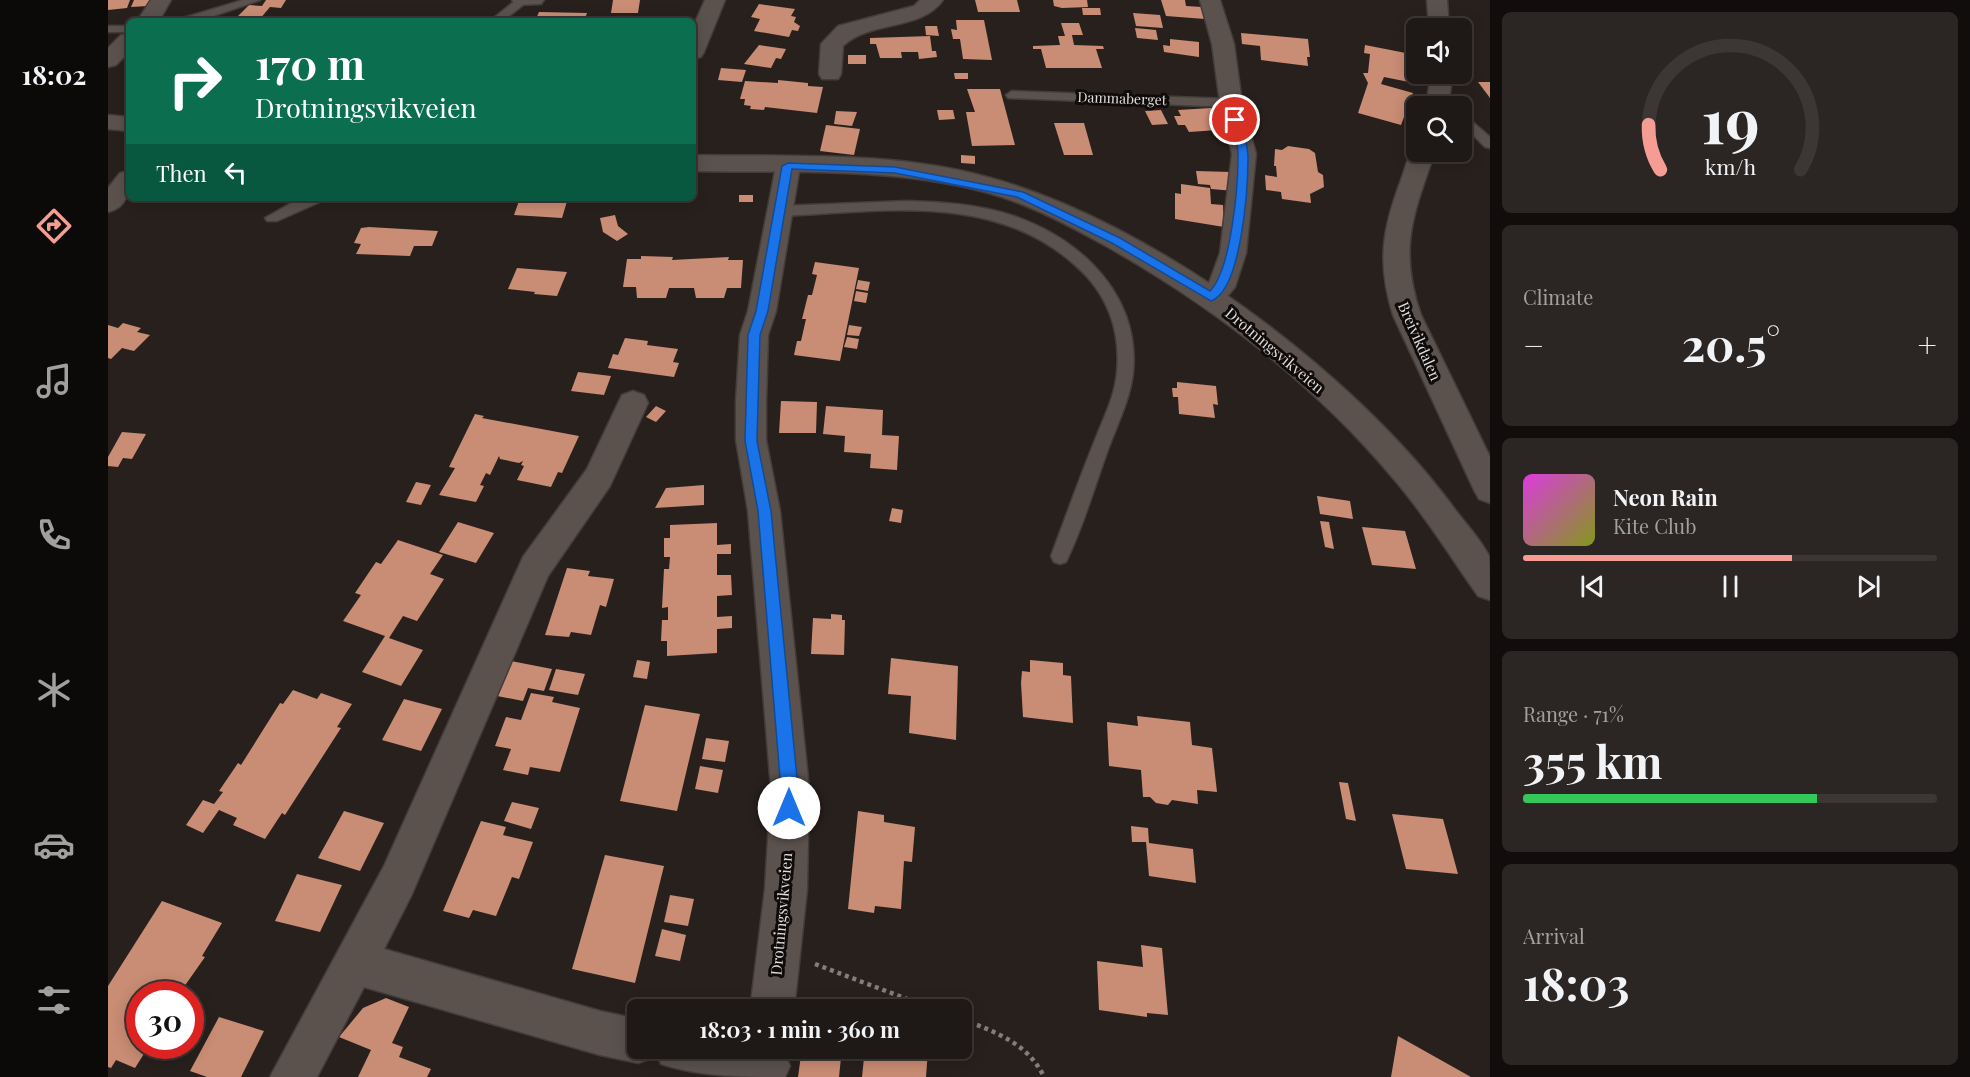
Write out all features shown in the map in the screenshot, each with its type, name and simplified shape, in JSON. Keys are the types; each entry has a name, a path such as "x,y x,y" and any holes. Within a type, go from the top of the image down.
{"street":[{"path":"150,18 161,0"},
{"path":"696,45 715,0"},
{"path":"830,74 832,44 846,31 921,10 933,0"},
{"path":"1210,0 1223,44 1231,103 1244,154 1233,254 1221,287 1211,297"},
{"path":"1437,0 1438,18"},
{"path":"108,60 126,43"},
{"path":"108,122 126,124"},
{"name":"Breivikdalen","path":"1420,162 1393,249 1394,267 1407,315 1482,457 1490,490"},
{"name":"Drotningsvikveien","path":"696,164 895,170 1019,194 1116,241 1211,297 1244,321 1333,399 1401,466 1490,585"},
{"name":"Drotningsvikveien","path":"773,999 786,889 790,788 764,511 751,441 751,401 754,335 762,311 788,166"},
{"path":"108,204 126,183"},
{"path":"293,1077 356,963 398,880 535,567 599,477 633,403"},
{"path":"356,963 627,1039"},
{"path":"739,1059 767,1064"}],"lane":[{"path":"196,18 254,0"},
{"path":"501,18 528,1"},
{"path":"108,29 126,29"},
{"name":"Dammaberget","path":"1012,95 1231,103"},
{"path":"1472,126 1490,144"},
{"path":"272,218 312,201"},
{"path":"780,211 910,207 987,211 1031,226 1055,239 1083,261 1103,282 1118,306 1125,352 1123,384 1060,556"}],"path":[{"path":"777,951 906,999"},
{"path":"972,1023 992,1031 1030,1053 1044,1077"}],"building":[{"path":"108,0 130,0 127,8 108,10"},
{"path":"134,0 150,0 148,6 131,7"},
{"path":"266,0 286,0 281,8 270,7 261,18 236,18 249,5 262,6"},
{"path":"613,0 640,0 638,13 611,13"},
{"path":"975,0 1017,0 1020,12 978,12"},
{"path":"1053,0 1087,0 1088,7 1062,8 1054,6"},
{"path":"1161,0 1185,0 1186,6 1202,7 1205,19 1166,16"},
{"path":"759,4 795,9 791,16 796,17 794,22 800,26 798,31 792,30 789,37 754,31 760,19 751,17"},
{"path":"1082,8 1100,8 1101,15 1083,15"},
{"path":"539,12 587,13 585,18 536,18"},
{"path":"1133,13 1160,15 1163,28 1136,26"},
{"path":"956,20 984,20 992,60 963,59 960,39 953,39 951,29 957,30"},
{"path":"1061,23 1079,23 1083,35 1072,35 1074,45 1103,46 1104,49 1096,49 1102,68 1046,68 1041,49 1033,49 1033,46 1060,45 1058,36 1065,36"},
{"path":"925,26 937,26 939,36 926,35"},
{"path":"1135,28 1156,30 1158,40 1137,38"},
{"path":"1241,33 1308,39 1310,57 1307,57 1308,66 1261,60 1260,46 1242,44"},
{"path":"930,36 932,51 936,51 937,57 919,59 918,52 901,52 902,58 880,58 876,44 870,44 870,38"},
{"path":"1170,39 1199,42 1199,57 1164,52 1163,45 1170,46"},
{"path":"759,45 786,49 781,59 776,58 771,68 744,64"},
{"path":"1365,45 1406,53 1406,81 1384,77 1381,84 1413,93 1412,96 1406,96 1406,112 1401,125 1358,113 1368,83 1363,73 1368,73 1370,54 1364,53"},
{"path":"848,55 866,55 866,64 848,64"},
{"path":"721,68 746,70 742,82 718,80"},
{"path":"954,73 968,73 968,79 955,79"},
{"path":"778,80 823,87 817,113 765,107 764,110 750,109 751,106 744,105 745,99 740,99 745,81 778,83"},
{"path":"1478,82 1490,82 1490,98"},
{"path":"967,89 1000,89 1015,145 972,146 966,112 975,112"},
{"path":"1211,108 1217,120 1212,120 1218,130 1189,132 1185,125 1178,125 1174,116 1181,116 1178,110"},
{"path":"937,110 953,110 955,119 939,120"},
{"path":"1161,110 1168,124 1152,125 1145,111"},
{"path":"836,111 857,112 852,126 834,124"},
{"path":"1054,123 1084,123 1093,155 1064,155"},
{"path":"826,125 860,129 854,155 820,151"},
{"path":"1288,146 1309,149 1315,153 1318,172 1323,175 1324,187 1310,194 1311,203 1282,199 1281,192 1266,190 1265,175 1277,177 1276,166 1274,166 1275,149 1282,150"},
{"path":"961,155 975,156 975,164 961,163"},
{"path":"1196,171 1231,172 1235,191 1211,189 1210,185 1198,184"},
{"path":"1181,184 1210,188 1211,204 1223,205 1224,227 1175,219 1175,193 1181,194"},
{"path":"739,195 753,195 753,202 739,202"},
{"path":"519,201 567,201 562,218 514,215"},
{"path":"615,215 618,226 628,234 617,241 603,232 600,218"},
{"path":"361,228 438,231 432,246 414,246 410,256 356,254 361,244 354,243"},
{"path":"641,256 673,257 672,260 729,257 728,260 743,260 741,288 727,288 724,298 696,298 694,288 669,288 666,298 637,298 636,287 623,287 627,259 641,259"},
{"path":"815,262 859,268 840,361 794,355 797,341 801,341 806,319 802,319 808,295 812,295 817,275 812,274"},
{"path":"517,268 567,272 557,296 508,289"},
{"path":"858,280 870,282 868,291 856,289"},
{"path":"856,291 868,293 866,303 854,301"},
{"path":"123,323 141,328 137,332 150,335 134,351 122,348 111,359 108,358 108,325 118,328"},
{"path":"849,325 862,327 859,336 847,335"},
{"path":"847,337 859,339 857,349 844,347"},
{"path":"625,338 648,341 647,345 678,349 673,362 679,363 674,377 608,368 613,354 618,355"},
{"path":"578,372 611,376 604,395 571,391"},
{"path":"1177,382 1216,386 1218,405 1213,404 1215,418 1179,414 1178,397 1173,397 1172,388 1177,388"},
{"path":"781,401 817,402 816,433 779,433"},
{"path":"656,406 666,411 656,422 646,417"},
{"path":"826,406 883,410 882,435 899,436 897,470 870,468 871,454 844,452 845,436 823,434"},
{"path":"475,414 484,416 482,418 579,436 562,473 558,472 551,487 517,480 524,466 521,465 523,461 519,463 500,459 499,456 490,475 486,473 480,485 484,486 476,502 439,495 455,468 449,467"},
{"path":"122,432 146,434 132,459 123,458 118,467 108,466 108,457"},
{"path":"416,482 431,485 421,505 406,502"},
{"path":"704,485 704,505 655,508 666,488"},
{"path":"1317,496 1350,501 1353,519 1320,514"},
{"path":"892,508 903,510 901,523 889,521"},
{"path":"1320,521 1329,522 1334,549 1325,547"},
{"path":"458,522 494,533 476,563 439,552"},
{"path":"717,523 717,545 731,544 731,554 717,554 717,575 731,575 732,595 717,596 717,617 732,616 732,628 717,629 717,653 667,656 667,641 661,641 662,620 668,620 668,607 662,608 664,569 669,569 670,557 664,557 664,538 670,538 670,525"},
{"path":"1362,527 1405,531 1416,569 1372,565"},
{"path":"398,540 443,555 430,574 444,579 417,621 403,616 389,638 423,650 401,686 362,672 385,636 343,621 361,595 355,593 376,562 381,564"},
{"path":"567,568 590,571 588,576 614,579 606,607 600,605 591,635 571,632 569,637 545,635"},
{"path":"831,614 842,615 842,620 845,620 844,655 811,654 813,618 831,619"},
{"path":"891,658 958,666 956,740 909,733 911,696 888,694"},
{"path":"637,660 650,662 647,679 633,677"},
{"path":"1030,660 1063,663 1063,675 1071,676 1073,723 1023,717 1022,671 1030,672"},
{"path":"511,661 552,669 544,691 528,688 523,701 497,696"},
{"path":"556,669 585,674 578,695 549,690"},
{"path":"293,690 317,699 321,693 352,704 337,727 341,728 285,815 282,813 265,839 233,825 237,818 219,810 203,833 186,825 203,800 214,804 223,792 219,791 238,763 241,765 280,703 283,704"},
{"path":"531,693 554,697 552,702 580,708 560,772 530,767 528,775 503,770 511,749 495,746 506,717 521,720"},
{"path":"404,699 442,709 421,751 382,740"},
{"path":"645,705 700,714 677,811 620,801"},
{"path":"1137,716 1190,722 1192,745 1212,748 1217,792 1197,790 1198,804 1172,800 1168,805 1156,803 1150,797 1143,797 1141,770 1109,766 1107,722 1138,726"},
{"path":"706,738 729,741 725,762 702,759"},
{"path":"700,766 723,770 718,793 695,789"},
{"path":"1339,782 1348,783 1356,821 1346,819"},
{"path":"512,802 539,808 531,829 504,821"},
{"path":"344,811 384,823 360,871 318,858"},
{"path":"858,811 884,815 884,822 915,827 912,862 904,861 901,909 875,906 874,913 848,909"},
{"path":"1392,814 1443,819 1458,874 1406,869"},
{"path":"481,821 506,827 503,835 533,842 519,879 512,877 496,916 473,910 469,918 443,911"},
{"path":"1131,826 1148,828 1149,843 1193,849 1196,883 1149,876 1146,842 1132,842"},
{"path":"605,855 664,866 635,983 572,969"},
{"path":"297,874 342,885 320,932 275,921"},
{"path":"670,895 694,899 688,926 664,922"},
{"path":"162,901 222,923 202,956 205,957 188,981 126,981 126,1059 141,1059 135,1068 116,1060 111,1068 108,1067 108,986"},
{"path":"662,929 686,935 680,961 655,956"},
{"path":"1141,945 1162,948 1168,1015 1147,1013 1147,1017 1099,1010 1097,961 1143,967"},
{"path":"386,998 409,1007 392,1043 403,1047 399,1057 431,1069 427,1077 358,1077 371,1050 339,1037 363,1008"},
{"path":"219,1017 264,1031 241,1077 207,1077 190,1071 196,1059 204,1059 204,1045"},
{"path":"1398,1036 1471,1077 1391,1077"},
{"path":"800,1059 841,1059 839,1077 798,1077"},
{"path":"864,1059 927,1059 926,1077 862,1077"}],"route":[{"path":"789,808 790,788 764,511 751,441 754,335 762,311 788,166 895,170 929,174 1019,194 1069,216 1116,241 1181,277 1211,297 1221,287 1233,254 1244,154 1235,120"}]}
